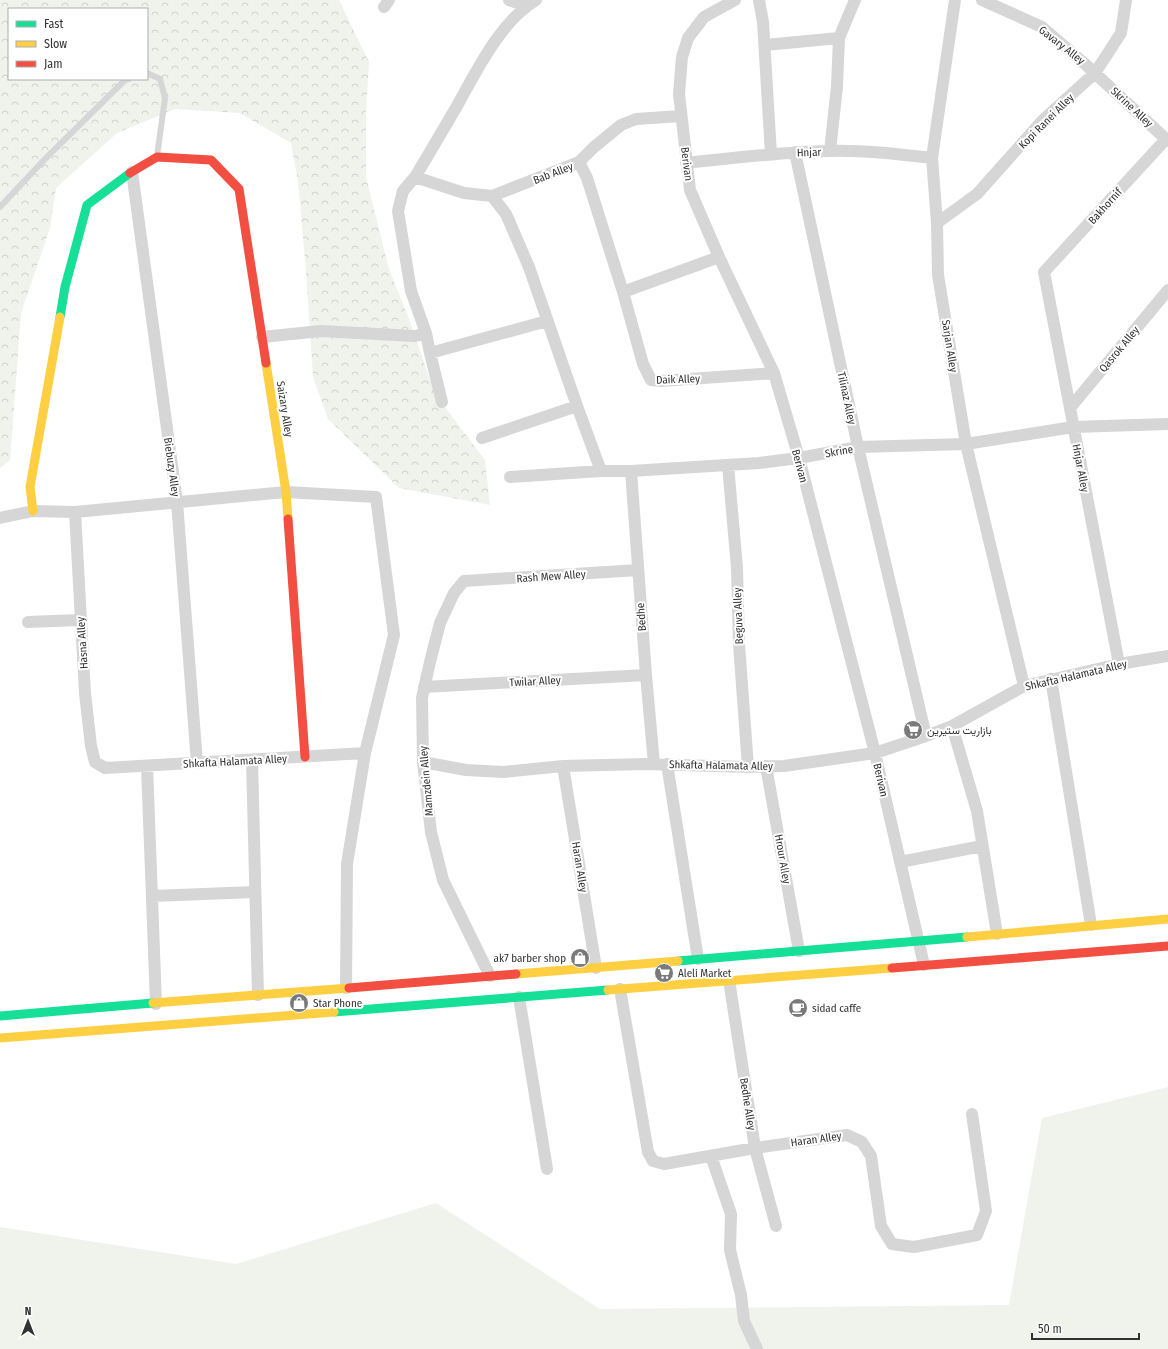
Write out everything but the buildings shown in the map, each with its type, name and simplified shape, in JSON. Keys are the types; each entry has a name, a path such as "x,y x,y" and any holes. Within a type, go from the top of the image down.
{"street":[{"path":"508,0 531,3"},
{"name":"Berivan","path":"735,0 704,17 688,38 682,57 679,94 690,190 719,257 774,373 798,458 875,753 924,965"},
{"path":"759,0 765,45 771,154"},
{"path":"830,151 837,86 839,38 855,0"},
{"name":"Sarjan Alley","path":"955,0 932,158 937,223 938,275 966,444 1024,686"},
{"name":"Gavary Alley","path":"982,0 1042,27 1096,73"},
{"name":"Kopi Ranei Alley","path":"937,223 977,194 1042,121 1096,73 1121,33 1126,0"},
{"path":"442,402 426,333 411,291 398,211 403,191 415,177 501,32 531,3"},
{"path":"765,45 839,38"},
{"name":"Skrine Alley","path":"1096,73 1167,140"},
{"name":"Bab Alley","path":"415,177 464,193 492,196 579,162 593,148 621,125 636,119 681,116"},
{"name":"Bakhornif","path":"1044,272 1167,140"},
{"name":"Hnjar","path":"686,163 795,152 830,151 877,152 932,158"},
{"name":"Tilinaz Alley","path":"795,152 858,447 926,736"},
{"path":"33,511 30,487 65,287 87,205 132,172 157,157"},
{"name":"Saizary Alley","path":"157,157 211,160 239,189 286,492 305,757"},
{"name":"Daik Alley","path":"579,162 587,178 623,292 642,364 651,380 661,381 774,373"},
{"name":"Biebuzy Alley","path":"132,172 177,502 197,763"},
{"path":"492,196 506,214 529,267 601,471"},
{"path":"623,292 719,257"},
{"name":"Hnjar Alley","path":"1044,272 1119,664"},
{"name":"Qasrok Alley","path":"1070,408 1168,290"},
{"path":"430,353 547,321"},
{"path":"262,337 321,331 415,336 426,333"},
{"path":"482,438 577,406"},
{"name":"Skrine","path":"510,477 728,465 798,458 858,447 966,444 1073,427 1168,424"},
{"name":"Beguva Alley","path":"728,465 737,568 739,644 748,767"},
{"name":"Bedhe","path":"631,471 646,675 660,764"},
{"path":"0,518 33,511 75,512 286,492 376,497 394,635 365,753 346,864 346,988"},
{"name":"Hasna Alley","path":"75,512 80,620 85,693 91,746 95,762 104,768"},
{"name":"Rash Mew Alley","path":"464,581 638,570"},
{"name":"Mamzdein Alley","path":"464,581 454,593 440,623 424,687 422,698 423,762 431,832 443,880 490,976"},
{"path":"28,622 80,620"},
{"name":"Shkafta Halamata Alley","path":"423,762 466,770 496,771 563,766 660,764 748,767 784,766 875,753 952,726 1024,686 1119,664 1168,656"},
{"name":"Twilar Alley","path":"424,687 646,675"},
{"path":"1051,679 1091,925"},
{"path":"952,726 977,811 997,934"},
{"name":"Shkafta Halamata Alley","path":"104,768 365,753"},
{"path":"252,760 258,995"},
{"path":"660,764 698,959"},
{"path":"147,766 156,1004"},
{"name":"Haran Alley","path":"563,766 596,968"},
{"name":"Hrour Alley","path":"766,766 799,951"},
{"path":"900,862 982,846"},
{"path":"152,896 255,892"},
{"path":"0,1016 596,968 1168,919"},
{"path":"0,1038 1168,946"},
{"name":"Bedhe Alley","path":"728,980 755,1148 776,1226"},
{"name":"Haran Alley","path":"620,989 648,1152 653,1160 664,1164 755,1148 847,1135 862,1142 871,1156 881,1226 892,1244 914,1247 977,1235 986,1211 972,1114"},
{"path":"519,997 547,1169"},
{"path":"711,1156 731,1214 730,1250 741,1295 744,1321 757,1349"}],"lane":[{"path":"148,73 160,79 165,98 157,157"},
{"path":"0,207 125,80"}],"green space":[{"path":"0,0 339,0 369,62 366,112 366,177 388,266 409,319 435,394 485,460 490,505 399,488 328,419 313,377 298,181 291,143 240,113 175,109 117,133 56,188 50,228 21,313 10,460 0,468"},
{"path":"1168,1087 1168,1349 0,1349 0,1227 236,1264 436,1203 600,1309 1009,1305 1042,1118"}],"traffic: fast":[{"path":"60,317 65,287 87,205 130,173"},
{"path":"678,961 967,937"},
{"path":"334,1012 608,990"},
{"path":"0,1016 153,1003"}],"traffic: slow":[{"path":"33,511 30,487 60,317"},
{"path":"266,363 286,492 288,519"},
{"path":"967,937 1168,919"},
{"path":"516,974 678,961"},
{"path":"608,990 892,968"},
{"path":"153,1003 349,988"},
{"path":"0,1038 334,1012"}],"traffic: jam":[{"path":"130,173 157,157 211,160 239,189 266,363"},
{"path":"288,519 305,757"},
{"path":"892,968 1168,946"},
{"path":"349,988 516,974"}],"place":[{"name":"بازاريت ستيرين","path":"913,730"},
{"name":"ak7 barber shop","path":"580,958"},
{"name":"Aleli Market","path":"664,973"},
{"name":"Star Phone","path":"299,1003"},
{"name":"sidad caffe","path":"798,1008"}]}
